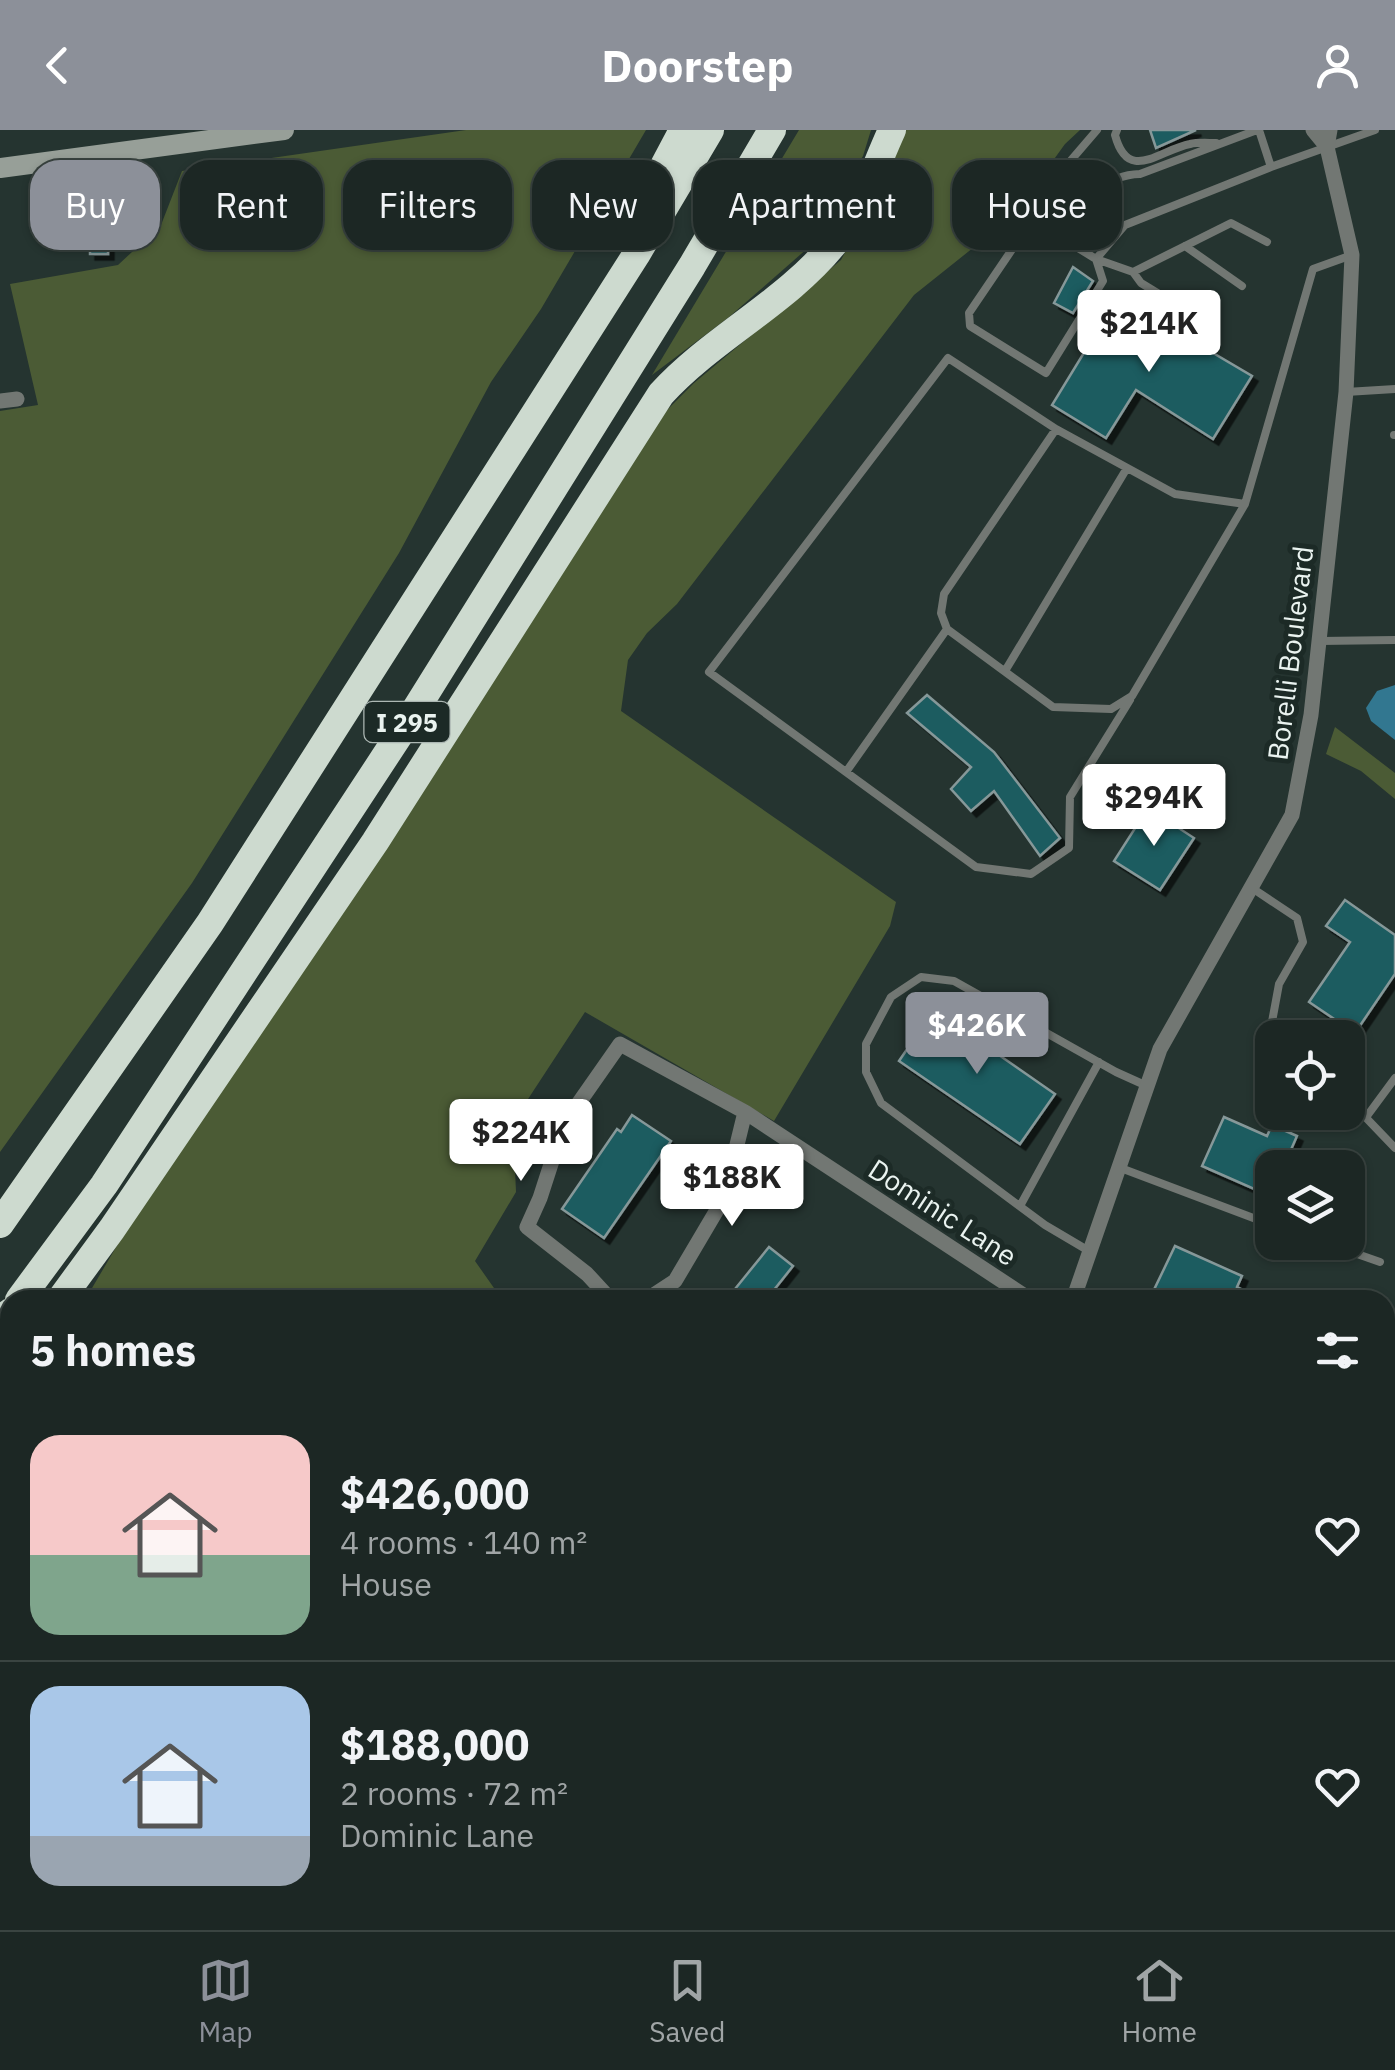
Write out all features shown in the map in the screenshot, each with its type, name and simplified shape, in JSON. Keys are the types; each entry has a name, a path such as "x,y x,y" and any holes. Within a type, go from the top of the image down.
{"highway":[{"path":"210,923 217,878 532,391 634,223 683,130"},
{"name":"I 295","path":"0,1224 210,923 636,255 710,130"},
{"name":"I 295","path":"26,1290 104,1186 409,720 692,266 772,130"},
{"path":"67,1290 375,842 661,394 684,369 773,299 838,240 892,130"},
{"path":"81,1290 112,1229"}],"main road":[{"path":"0,168 210,135 284,130"}],"street":[{"name":"Borelli Boulevard","path":"1313,130 1327,147"},
{"name":"Borelli Boulevard","path":"1077,1290 1160,1049 1292,816 1311,715 1346,392 1352,255 1327,147 1330,130"},
{"path":"0,401 17,399"},
{"name":"Dominic Lane","path":"603,1290 527,1226 564,1124 620,1044 745,1112 1017,1290"},
{"path":"661,1290 674,1281 724,1198 745,1112"}],"lane":[{"path":"1073,160 1097,130"},
{"path":"1117,130 1114,135 1118,150 1128,159 1142,162 1190,144 1222,143"},
{"path":"1122,174 1140,174 1258,130 1271,167"},
{"path":"1096,259 1124,225 1375,130"},
{"path":"1133,272 1231,224 1267,242"},
{"path":"1185,246 1242,286"},
{"path":"1008,250 969,313 970,326 1046,373 1103,282 1096,259"},
{"path":"1082,250 1133,272 1141,284 1212,327"},
{"path":"1245,504 1175,494 1056,429 948,358 709,672 976,867 1031,874 1069,848 1070,797 1245,504 1314,268 1352,255"},
{"path":"1346,392 1395,390"},
{"path":"1056,429 944,594 940,613 948,630 1054,707 1111,709 1132,696"},
{"path":"1005,671 1127,468"},
{"path":"846,772 948,630"},
{"path":"1320,641 1395,640"},
{"path":"1252,888 1297,918 1304,942 1279,984 1272,1020"},
{"path":"1089,1251 1020,1206 880,1103 866,1072 866,1044 891,997 921,977 954,981 1147,1086"},
{"path":"1020,1206 1099,1062"},
{"path":"1395,1078 1367,1116 1395,1148"},
{"path":"1118,1166 1255,1218"},
{"path":"1365,1257 1380,1262"}],"green space":[{"path":"466,130 646,130 628,160 532,160 532,250 576,250 491,382 399,553 192,883 0,1152 0,411 38,405 10,284 118,265 134,250 160,250 160,226 180,176 180,250 323,250 323,160 258,160"},
{"path":"799,130 871,130 861,160 781,160"},
{"path":"904,130 1080,130 1053,160 952,160 952,250 970,250 914,295 677,604 647,633 628,660 621,711 896,902 890,926 774,1121 585,1012 513,1122 516,1192 475,1261 495,1290 91,1290 142,1203 653,424 694,383 841,260 846,250 932,250 932,160 892,160"},
{"path":"727,250 806,250 729,317 652,375"},
{"path":"1335,727 1395,773 1395,799 1361,771 1326,754"}],"water":[{"path":"1395,685 1395,740 1371,721 1366,708 1377,691"}],"building":[{"path":"1150,130 1196,130 1156,148"},
{"path":"90,250 108,250 108,254 90,254"},
{"path":"1073,267 1093,281 1073,313 1054,303"},
{"path":"1118,297 1252,376 1213,439 1136,390 1106,438 1052,405"},
{"path":"927,695 994,752 1060,838 1040,856 994,791 971,811 951,789 971,767 907,713"},
{"path":"1148,808 1194,838 1160,890 1114,861"},
{"path":"1345,900 1395,935 1395,974 1364,1020 1336,1020 1309,1002 1350,942 1326,926"},
{"path":"934,1010 1055,1094 1020,1144 899,1061"},
{"path":"632,1115 671,1141 604,1238 562,1209 617,1129 621,1132"},
{"path":"1224,1117 1267,1136 1270,1130 1283,1130 1297,1136 1291,1150 1255,1150 1255,1189 1202,1166"},
{"path":"1175,1246 1242,1276 1237,1287 1243,1290 1154,1290"},
{"path":"769,1247 793,1266 774,1290 735,1289"}]}
